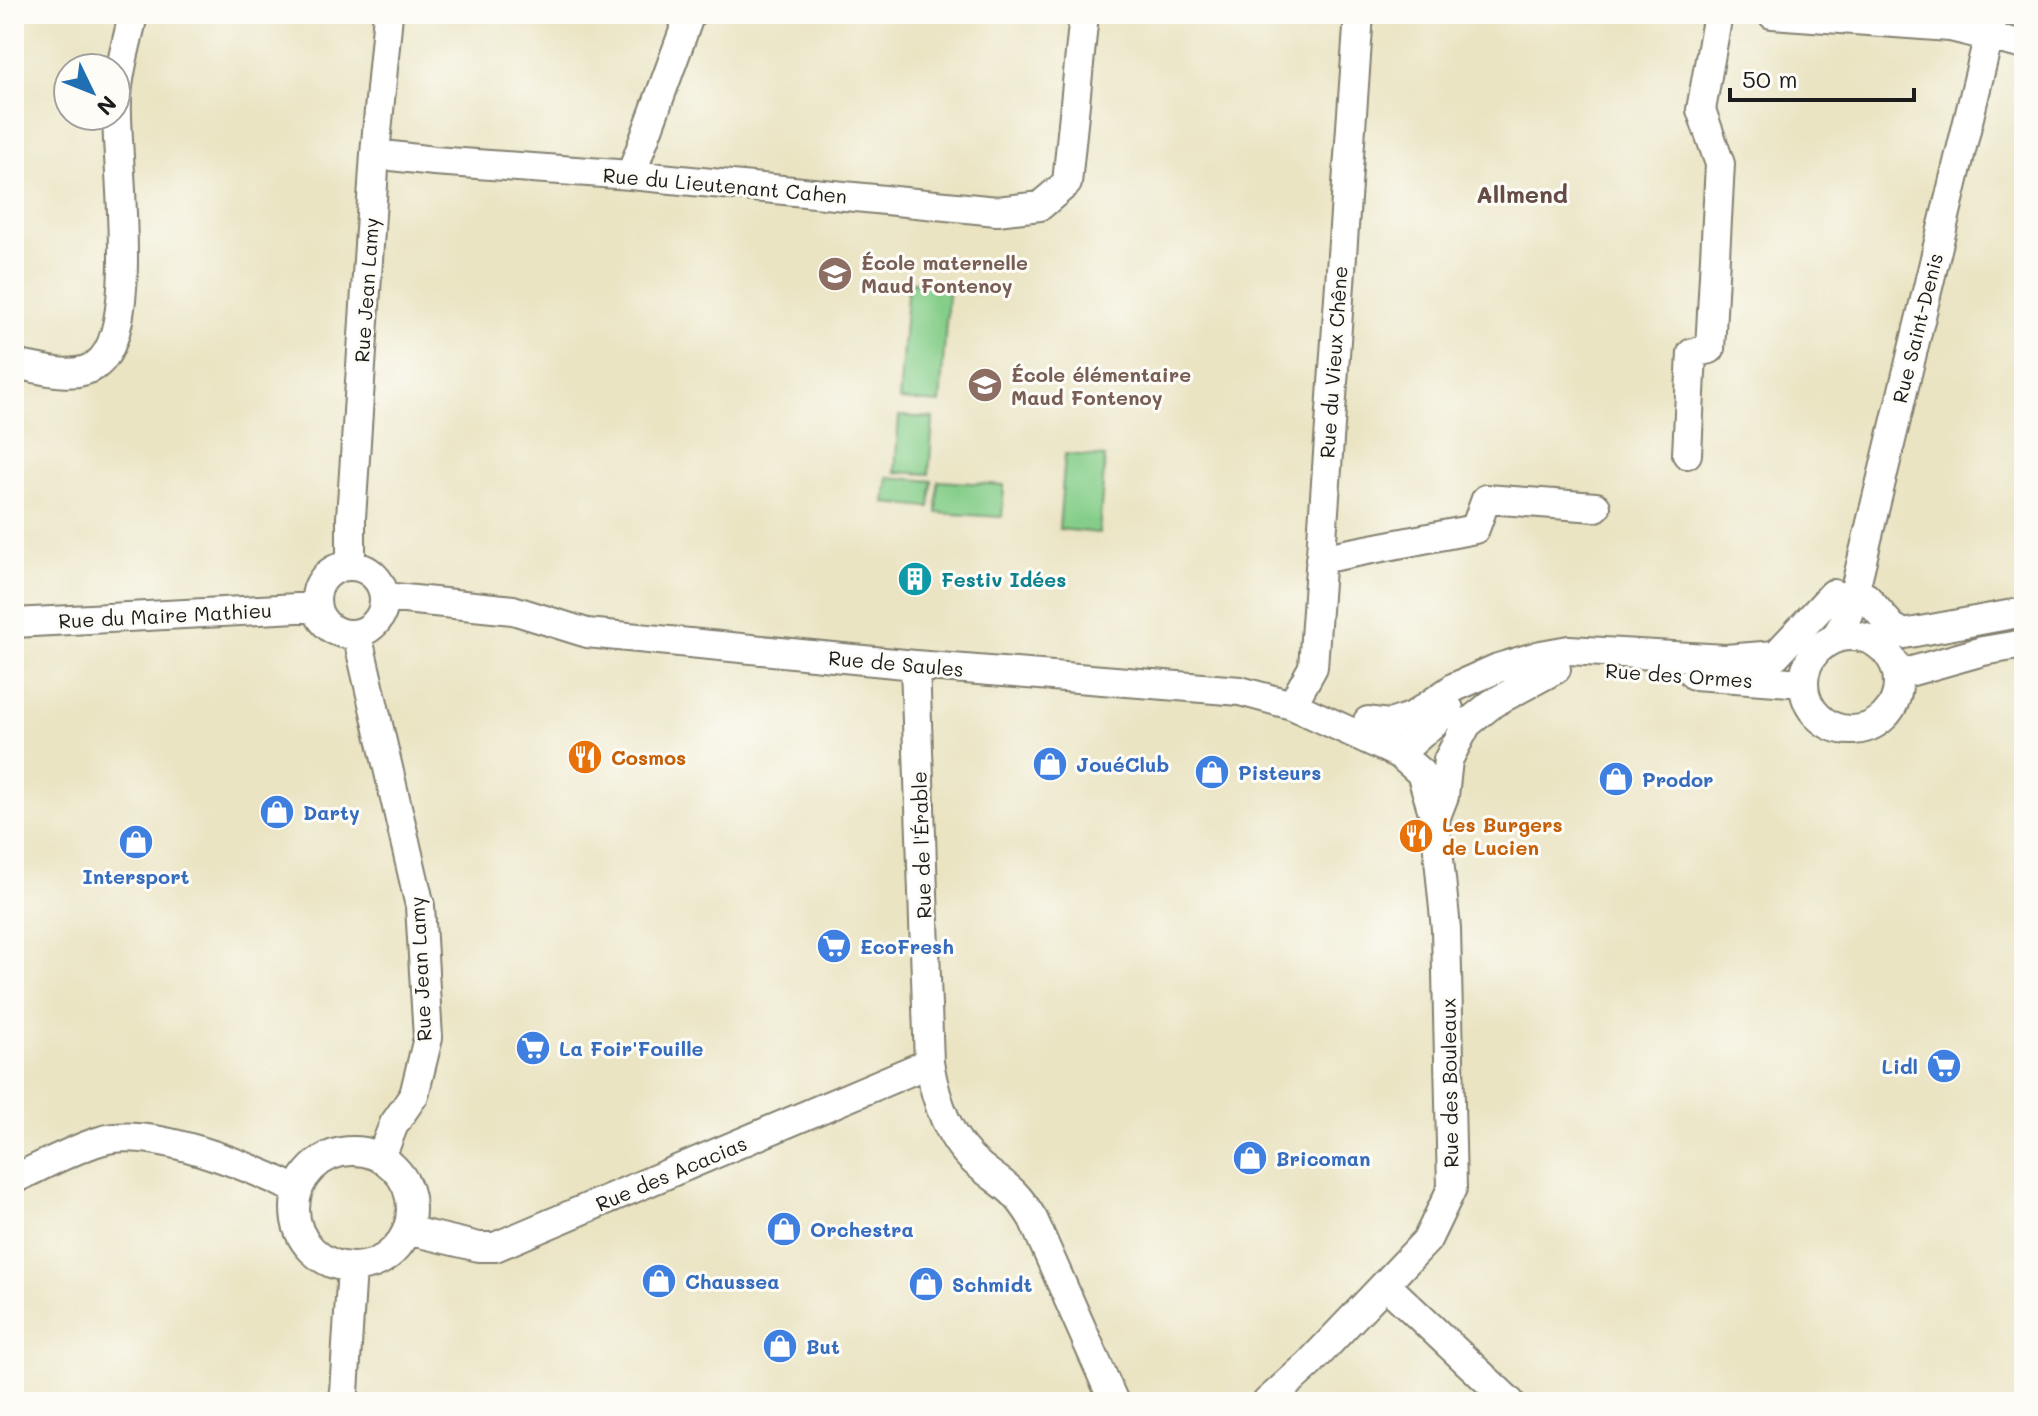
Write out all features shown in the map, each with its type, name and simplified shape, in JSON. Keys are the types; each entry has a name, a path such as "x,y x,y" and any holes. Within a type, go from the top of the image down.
{"street":[{"path":"14,364 74,374 94,367 108,355 116,326 122,270 123,216 117,96 133,14"},
{"name":"Rue Jean Lamy","path":"351,566 351,518 375,154 388,14"},
{"path":"631,175 690,14"},
{"name":"Rue du Lieutenant Cahen","path":"375,154 631,175 997,211 1040,206 1067,183 1084,14"},
{"name":"Rue du Vieux Chêne","path":"1292,705 1313,667 1359,14"},
{"path":"1687,454 1692,353 1710,349 1720,164 1701,110 1718,14"},
{"path":"1772,14 1950,27 1992,25 2024,45"},
{"name":"Rue Saint-Denis","path":"1835,638 1844,625 1852,602 1992,25"},
{"path":"1320,559 1475,529 1486,499 1596,507"},
{"path":"351,566 367,570 374,576 380,582 385,597 382,613 374,625 357,634 340,633 322,620 316,607 318,587 331,572 351,566"},
{"path":"1368,721 1390,724 1413,716 1455,687 1498,668 1569,650 1725,659 1776,655 1833,594 1852,602 1866,597 1892,627 1904,634 2024,612"},
{"name":"Rue de Saules","path":"385,597 513,610 587,633 915,665 1240,691 1292,705 1399,754"},
{"name":"Rue du Maire Mathieu","path":"14,623 316,607"},
{"name":"Rue Jean Lamy","path":"357,634 420,906 428,1038 414,1095 394,1124 381,1157"},
{"path":"1851,635 1867,638 1881,646 1892,659 1898,675 1899,687 1890,711 1869,728 1854,731 1840,730 1813,713 1803,683 1805,669 1812,656 1835,638 1851,635"},
{"path":"1898,675 1983,651 2024,644"},
{"name":"Rue de l'Érable","path":"915,665 929,1063 935,1099 955,1139 979,1166 1020,1197 1033,1219 1114,1402"},
{"path":"1435,819 1444,796 1448,760 1467,724 1484,710 1556,669"},
{"name":"Rue des Ormes","path":"1399,754 1468,692 1512,670 1626,671 1803,683"},
{"path":"1399,754 1453,750"},
{"name":"Rue des Bouleaux","path":"1267,1402 1309,1364 1427,1240 1452,1188 1446,929 1435,819 1421,773 1399,754"},
{"name":"Rue des Acacias","path":"407,1230 479,1247 495,1247 929,1063"},
{"path":"14,1179 102,1140 134,1138 165,1143 256,1169 297,1190"},
{"path":"355,1150 381,1157 398,1171 409,1192 411,1211 407,1230 391,1253 374,1263 352,1268 334,1265 318,1256 303,1240 294,1216 297,1190 309,1169 330,1154 355,1150"},
{"path":"341,1402 352,1268"},
{"path":"1386,1285 1510,1402"}],"green space":[{"path":"908,282 949,283 940,403 899,400"},
{"path":"899,416 933,418 929,474 895,472"},
{"path":"1065,454 1105,457 1099,533 1059,529"},
{"path":"888,477 932,481 930,507 885,503"},
{"path":"938,481 1004,485 1002,517 937,513"}],"place":[{"name":"École maternelle Maud Fontenoy","path":"835,274"},
{"name":"École élémentaire Maud Fontenoy","path":"985,385"},
{"name":"Festiv Idées","path":"915,579"},
{"name":"Cosmos","path":"585,757"},
{"name":"JouéClub","path":"1050,764"},
{"name":"Pisteurs","path":"1212,772"},
{"name":"Prodor","path":"1616,779"},
{"name":"Darty","path":"277,812"},
{"name":"Les Burgers de Lucien","path":"1416,836"},
{"name":"Intersport","path":"136,842"},
{"name":"EcoFresh","path":"834,946"},
{"name":"La Foir'Fouille","path":"533,1048"},
{"name":"Lidl","path":"1944,1066"},
{"name":"Bricoman","path":"1250,1158"},
{"name":"Orchestra","path":"784,1229"},
{"name":"Chaussea","path":"659,1281"},
{"name":"Schmidt","path":"926,1284"},
{"name":"But","path":"780,1346"}],"district":[{"name":"Allmend","path":"1522,193"}]}
